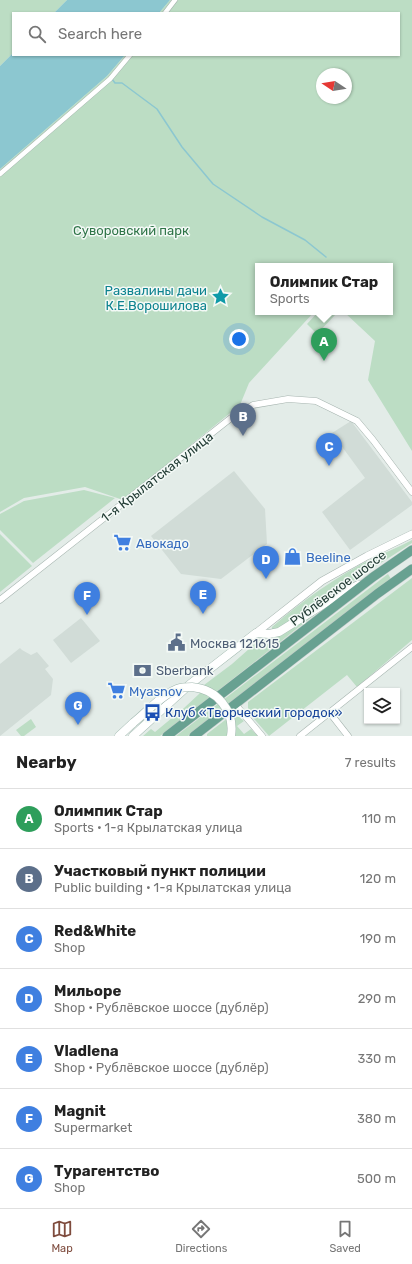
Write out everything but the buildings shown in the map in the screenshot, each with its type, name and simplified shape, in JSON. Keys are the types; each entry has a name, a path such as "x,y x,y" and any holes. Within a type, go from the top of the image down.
{"main road":[{"name":"Рублёвское шоссе","path":"167,736 373,577 412,550"},
{"path":"194,736 377,594 412,569"},
{"path":"133,736 189,685 256,633 269,634 279,632 330,600 373,577"},
{"path":"119,736 167,694 178,688 188,687 206,689 218,698 226,708 231,720 231,736"}],"street":[{"path":"166,12 175,0"},
{"path":"0,174 110,79 129,56"},
{"name":"1-я Крылатская улица","path":"0,600 232,418 253,405 288,399 316,401 357,421 412,492"},
{"path":"256,633 322,581 367,556 412,534"},
{"path":"300,736 412,647"},
{"path":"235,704 262,736"},
{"path":"330,713 348,736"}],"shaded area":[{"path":"351,421 412,502 412,505 350,550 322,512 365,478 332,433"},
{"path":"234,471 265,509 267,544 221,579 181,574 151,536"},
{"path":"81,618 100,641 71,663 53,640"},
{"path":"20,648 31,655 37,652 49,666 45,669 53,679 51,695 0,736 0,664"}],"green space":[{"path":"0,0 67,0 55,12 12,12 12,54 0,66"},
{"name":"Суворовский парк","path":"170,0 412,0 412,451 368,380 375,341 347,315 393,315 393,263 255,263 255,315 311,315 249,383 240,405 123,500 85,487 24,498 0,512 0,169 107,76 124,56 400,56 400,12 160,12"},
{"path":"315,315 335,315 317,334 307,324"},
{"path":"84,490 115,498 33,563 0,530 0,514 24,501"},
{"path":"0,534 32,566 0,592"},
{"path":"412,540 412,543 281,627 272,631 272,627 283,617 333,581 373,558"},
{"path":"388,574 391,579 188,736 176,736"},
{"path":"412,578 412,640 357,687 347,675 269,736 248,712 248,702"},
{"path":"322,609 160,736 143,736 151,729 155,732 184,708 199,694 204,685 232,664 259,640 271,640 272,638 282,635"},
{"path":"229,717 239,717 244,721 237,726 244,734 251,729 258,736 207,736 207,734"},
{"path":"31,719 36,727 24,736 21,736 16,730"}],"water":[{"path":"67,0 170,0 160,12 55,12"},
{"path":"12,54 12,56 124,56 107,76 0,169 0,66"}],"waterway":[{"path":"112,79 115,83 122,83 157,109 182,147 213,184 262,217 305,240 326,257"}],"place":[{"name":"Развалины дачи К.Е.Ворошилова","path":"220,297"},
{"name":"Олимпик Стар","path":"324,361"},
{"name":"Участковый пункт полиции","path":"243,436"},
{"name":"Red&White","path":"329,466"},
{"name":"Авокадо","path":"123,543"},
{"name":"Beeline","path":"293,557"},
{"name":"Мильоре","path":"266,579"},
{"name":"Vladlena","path":"203,614"},
{"name":"Magnit","path":"87,615"},
{"name":"Москва 121615","path":"177,643"},
{"name":"Sberbank","path":"143,670"},
{"name":"Myasnov","path":"116,691"},
{"name":"Клуб «Творческий городок»","path":"152,712"},
{"name":"Турагентство","path":"78,725"}]}
